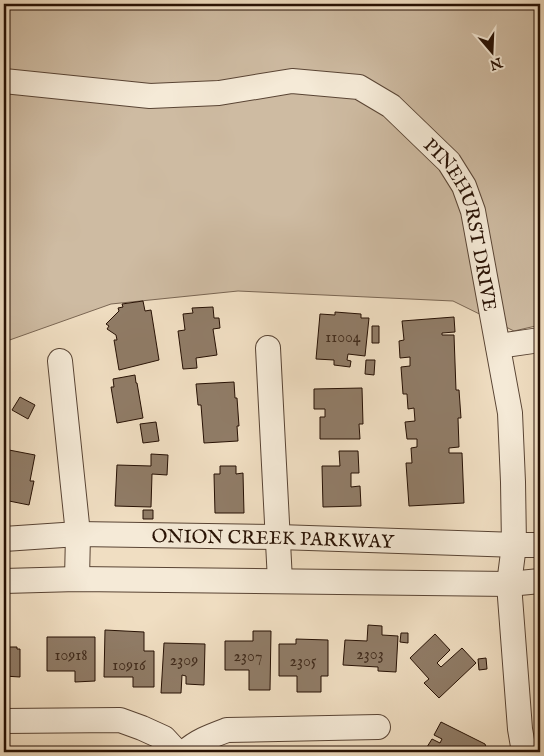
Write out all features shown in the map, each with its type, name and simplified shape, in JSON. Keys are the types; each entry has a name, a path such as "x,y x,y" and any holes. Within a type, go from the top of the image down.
{"street":[{"name":"PINEHURST DRIVE","path":"4,80 150,96 219,93 292,81 359,87 391,106 449,162 464,186 473,211 510,413 514,482 514,545 509,584 520,729 524,752"},
{"path":"498,346 540,340"},
{"path":"268,348 280,581"},
{"path":"60,361 78,534 77,580"},
{"name":"ONION CREEK PARKWAY","path":"4,539 78,534 279,537 514,545 540,544"},
{"path":"4,581 280,581 509,584 540,581"},
{"path":"4,721 120,720 164,738 177,752"},
{"path":"185,752 194,744 227,730 378,727"}],"shaded area":[{"path":"4,4 540,4 540,325 514,331 453,301 238,291 111,304 4,342"}],"building":[{"path":"143,301 145,311 151,310 159,360 119,370 114,340 117,340 116,335 107,329 109,326 106,324 119,311 118,308 123,307 122,304"},
{"path":"213,307 214,318 219,318 220,328 213,329 217,355 196,358 197,368 183,369 178,331 185,330 183,314 193,313 192,308"},
{"path":"335,312 361,314 361,318 369,318 365,356 348,354 347,360 351,361 350,367 334,365 334,360 316,359 320,314 335,315"},
{"path":"454,317 455,332 442,333 442,335 454,335 456,390 459,390 461,418 458,418 459,447 449,448 449,453 462,453 464,503 409,506 406,463 412,463 411,448 417,447 417,439 407,439 405,422 415,421 414,408 408,409 407,394 403,394 401,367 410,366 410,357 400,358 399,341 404,340 402,321"},
{"path":"372,326 379,326 379,343 372,343"},
{"path":"366,360 375,360 374,375 365,374"},
{"path":"135,375 143,418 117,423 111,387 114,387 113,379"},
{"path":"537,375 540,375 540,420"},
{"path":"234,382 239,426 237,426 238,441 204,443 201,405 198,405 196,384"},
{"path":"362,388 363,424 359,424 360,439 320,439 320,417 325,417 325,409 314,409 314,389"},
{"path":"20,397 35,405 28,419 12,410"},
{"path":"156,422 159,441 143,443 140,424"},
{"path":"9,450 35,455 30,481 34,481 29,505 4,500 4,475"},
{"path":"339,451 358,451 359,473 351,473 351,487 360,486 361,506 323,507 322,466 340,466"},
{"path":"151,454 168,455 167,475 152,474 151,507 115,506 117,465 151,466"},
{"path":"220,466 236,466 236,474 243,473 244,513 215,513 214,474 220,474"},
{"path":"143,510 153,510 153,519 143,519"},
{"path":"368,625 382,626 382,635 398,636 396,672 378,671 378,667 343,665 345,640 367,641"},
{"path":"105,630 144,632 144,651 154,651 154,687 133,687 133,677 104,677"},
{"path":"253,631 271,631 270,690 249,690 249,670 225,670 225,641 253,641"},
{"path":"401,633 408,633 408,643 400,642"},
{"path":"435,634 450,650 437,663 441,667 462,648 476,663 439,698 424,683 429,679 410,658"},
{"path":"47,637 95,637 95,681 75,682 75,671 47,671"},
{"path":"296,639 328,640 328,676 321,676 321,692 297,692 297,676 279,676 279,644 296,644"},
{"path":"164,643 205,644 204,685 186,684 186,676 182,675 181,693 161,693"},
{"path":"4,647 17,647 17,649 20,649 20,677 4,676"},
{"path":"486,658 487,669 479,670 478,659"},
{"path":"441,722 485,744 488,752 429,752 430,749 427,747 432,739 440,743 442,739 434,735"}]}
